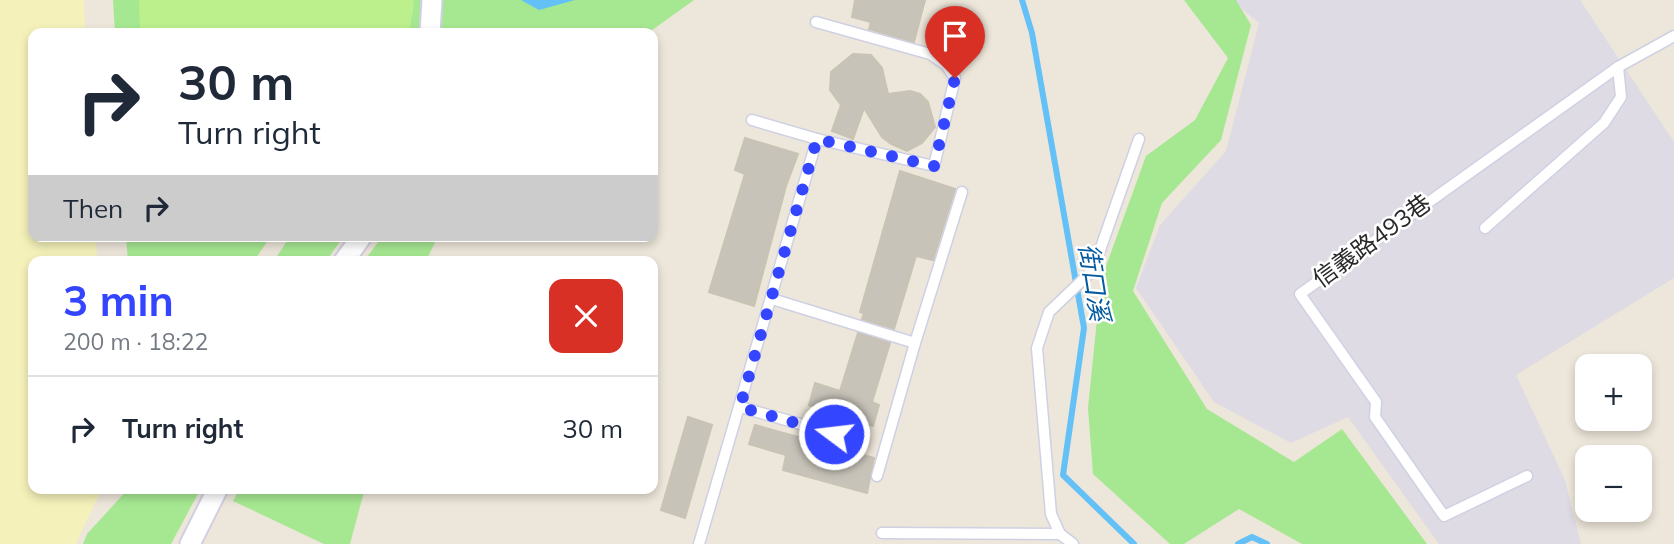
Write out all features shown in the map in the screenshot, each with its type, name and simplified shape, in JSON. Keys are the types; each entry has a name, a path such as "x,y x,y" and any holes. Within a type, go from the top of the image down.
{"street":[{"path":"430,28 432,0"},
{"path":"190,544 215,494"}],"lane":[{"path":"752,120 817,139 934,166 955,78 946,65 930,54 816,22"},
{"name":"信義路493巷","path":"1527,476 1444,516 1375,417 1376,402 1300,294 1618,67 1674,36"},
{"path":"1485,228 1604,123 1621,97 1618,67"},
{"path":"699,544 817,139"},
{"path":"1073,544 1060,534 1051,514 1037,348 1049,312 1093,270 1139,139"},
{"path":"877,476 962,192"},
{"path":"772,299 915,343"},
{"path":"740,407 857,440"},
{"path":"882,533 1060,534"}],"shaded area":[{"path":"1231,0 1580,0 1674,142 1674,278 1516,375 1565,480 1581,544 1439,544 1348,417 1291,443 1214,402 1136,288 1160,225 1226,151 1259,23"}],"green space":[{"path":"113,0 694,0 655,28 115,28"},
{"path":"139,0 413,0 414,5 410,28 140,28"},
{"path":"1184,0 1236,0 1251,25 1221,140 1162,203 1133,291 1207,409 1294,462 1342,429 1427,544 1302,544 1239,509 1184,544 1170,544 1093,474 1088,408 1101,280 1146,156 1195,120 1228,58"},
{"path":"126,242 267,242 257,256 128,256"},
{"path":"286,242 340,242 330,256 277,256"},
{"path":"378,242 435,242 428,256 368,256"},
{"path":"124,494 198,494 171,544 83,544 87,534"},
{"path":"237,494 363,494 350,544 324,544 233,501"}],"sand":[{"path":"0,0 84,0 85,28 28,28 28,242 96,242 97,256 28,256 28,494 99,494 76,544 0,544"}],"water":[{"path":"521,0 575,0 539,10"}],"building":[{"path":"855,0 925,0 914,42 869,29 871,22 852,17"},
{"path":"853,54 871,55 882,68 888,94 910,91 920,94 928,102 935,127 922,143 907,151 891,144 882,137 864,108 853,139 832,131 841,105 830,90 831,72"},
{"path":"745,138 798,154 786,186 754,306 709,292 745,174 735,170"},
{"path":"900,171 955,189 933,260 916,256 894,329 862,319 864,313 860,312"},
{"path":"858,333 890,343 872,402 879,405 873,426 809,405 815,383 840,391"},
{"path":"688,417 712,425 685,518 661,510"},
{"path":"755,425 874,458 867,493 783,470 786,455 749,444"}],"waterway":[{"name":"街口溪","path":"1022,0 1032,33 1084,328 1063,475 1134,544"},
{"name":"街口溪","path":"1238,544 1252,537 1267,544"}],"route":[{"path":"834,434 740,407 817,139 934,166 955,78"}]}
